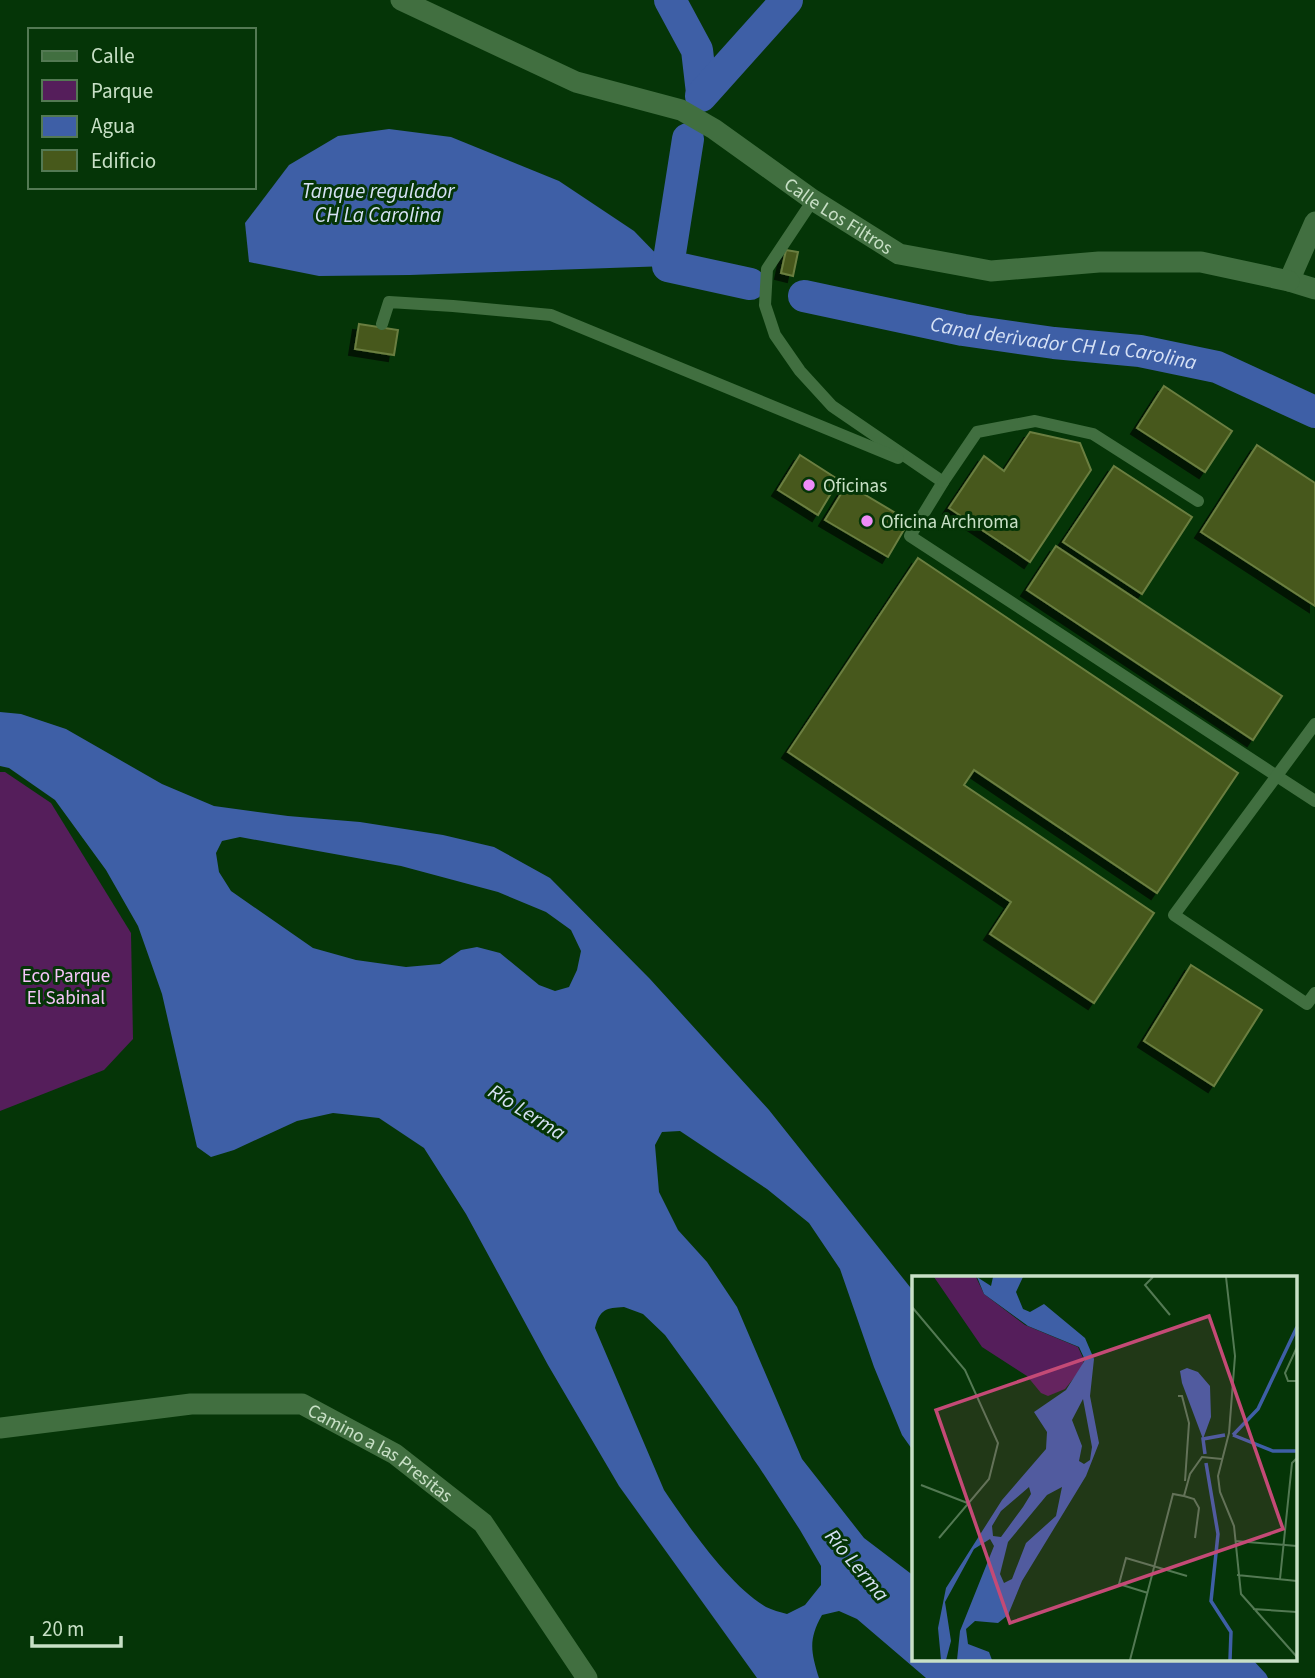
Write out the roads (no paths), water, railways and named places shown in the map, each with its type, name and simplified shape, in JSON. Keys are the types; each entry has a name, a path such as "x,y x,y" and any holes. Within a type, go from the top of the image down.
{"street":[{"name":"Calle Los Filtros","path":"401,0 576,82 681,110 813,200 899,254 991,271 1099,262 1201,262 1315,289"},
{"path":"1289,281 1315,222"},
{"name":"Camino a las Presitas","path":"0,1428 191,1404 302,1404 395,1454 483,1523 582,1675"}],"lane":[{"path":"813,200 767,269 765,305 775,335 800,371 832,406 943,482"},
{"path":"382,324 389,302 551,315 920,467"},
{"path":"1198,501 1093,434 1035,421 977,432 910,536 1315,801"},
{"path":"1315,724 1174,915 1307,1004 1315,993"}],"water":[{"name":"Tanque regulador CH La Carolina","path":"389,129 451,137 559,181 634,231 668,266 319,276 249,262 245,223 289,165 338,136"},
{"name":"Río Lerma","path":"0,712 21,714 66,729 162,784 214,806 360,822 443,835 494,847 550,878 650,979 769,1110 912,1289 912,1449 902,1435 874,1367 840,1269 809,1223 767,1189 680,1131 662,1132 655,1145 659,1192 678,1230 707,1262 737,1307 802,1459 864,1538 912,1574 912,1660 1253,1660 1268,1678 926,1678 857,1619 839,1611 822,1615 814,1632 813,1653 819,1678 757,1678 619,1486 548,1365 466,1214 424,1148 379,1118 333,1113 297,1121 234,1150 211,1157 197,1147 162,994 138,926 106,870 55,800 9,768 0,766","holes":["240,837 401,866 498,892 546,912 571,930 581,951 577,970 569,987 555,991 539,985 500,953 477,947 461,950 440,964 406,967 356,960 313,948 231,891 219,872 216,853 222,841","624,1307 643,1314 665,1335 702,1386 759,1467 821,1566 821,1585 805,1605 787,1614 766,1607 752,1597 724,1570 664,1490 595,1328 602,1313 613,1308"]}],"waterway":[{"path":"670,0 697,50 702,93"},
{"path":"701,96 787,0"},
{"path":"688,139 668,266 750,284"},
{"name":"Canal derivador CH La Carolina","path":"804,296 963,330 1054,343 1140,351 1217,367 1315,412"}],"place":[{"name":"Oficinas","path":"809,485"},
{"name":"Oficina Archroma","path":"867,521"}],"park label":[{"name":"Eco Parque El Sabinal","path":"66,986"}]}
